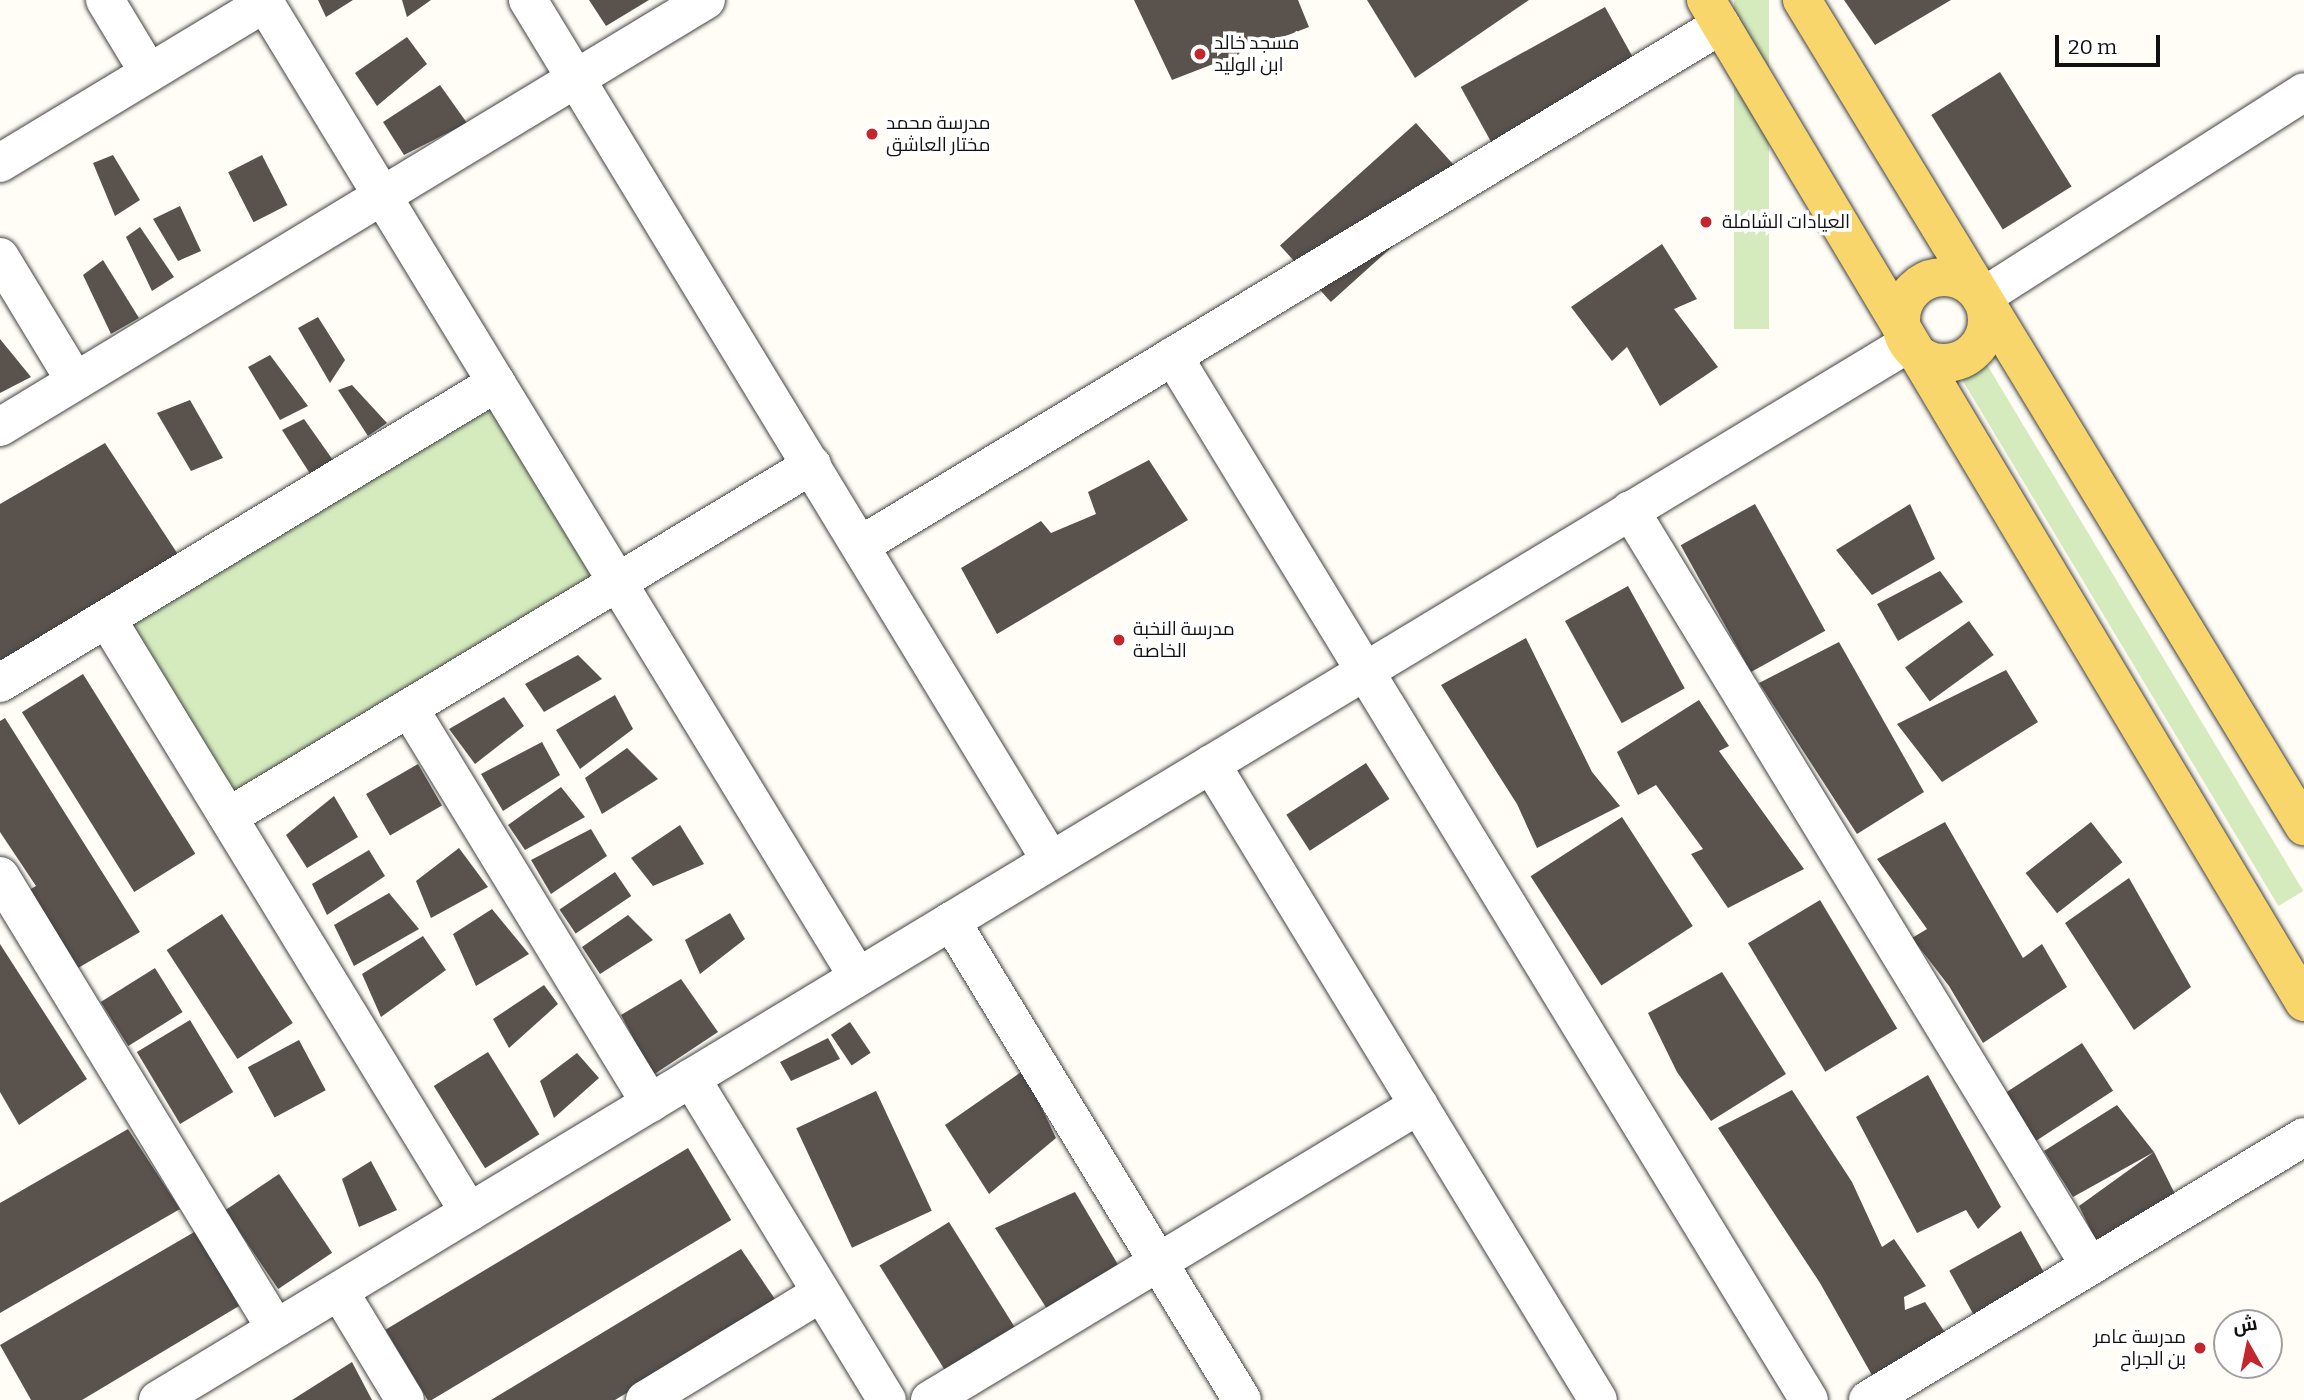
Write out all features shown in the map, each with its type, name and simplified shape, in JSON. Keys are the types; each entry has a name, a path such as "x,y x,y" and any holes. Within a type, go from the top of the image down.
{"main road":[{"path":"1802,0 2304,826"},
{"path":"1713,13 1907,344 2304,1002"},
{"path":"1954,278 1981,298 1986,330 1968,357 1934,363 1907,344 1901,311 1920,283 1954,278"}],"street":[{"path":"104,0 149,73"},
{"path":"528,0 579,77 1051,861"},
{"path":"0,427 706,0"},
{"path":"0,163 264,1 858,977"},
{"path":"860,545 1173,356 1713,13"},
{"path":"1981,298 2304,92"},
{"path":"0,257 75,381"},
{"path":"158,1400 1907,344"},
{"path":"1173,356 1809,1400"},
{"path":"0,683 496,383"},
{"path":"228,817 812,465"},
{"path":"1630,510 2090,1266"},
{"path":"107,619 469,1212"},
{"path":"409,708 650,1103"},
{"path":"1211,764 1598,1400"},
{"path":"0,876 276,1329"},
{"path":"951,921 1242,1400"},
{"path":"691,1078 887,1400"},
{"path":"930,1400 1419,1105"},
{"path":"1868,1400 2304,1137"},
{"path":"339,1291 405,1400"},
{"path":"645,1400 821,1293"}],"green space":[{"path":"1734,0 1769,0 1769,329 1734,329"},
{"path":"1986,363 2303,891 2278,906 1961,378"},
{"path":"496,383 616,583 226,817 106,617"}],"building":[{"path":"318,0 353,0 326,17"},
{"path":"402,0 431,0 407,17"},
{"path":"589,0 649,0 606,26"},
{"name":"مسجد خالد ابن الوليد","path":"1134,0 1298,0 1309,27 1172,80"},
{"path":"1367,0 1529,0 1415,78"},
{"path":"1844,0 1951,0 1875,45"},
{"path":"1605,7 1642,73 1498,153 1461,87"},
{"path":"407,37 427,64 377,106 355,73"},
{"path":"2000,72 2072,186 2003,229 1931,115"},
{"path":"440,85 467,123 404,155 383,122"},
{"path":"1416,123 1467,179 1331,302 1280,245"},
{"path":"113,155 140,200 115,216 93,163"},
{"path":"262,155 287,205 254,222 228,172"},
{"path":"180,206 201,251 178,261 153,219"},
{"path":"140,227 174,277 152,291 126,237"},
{"path":"1662,244 1697,299 1674,309 1718,367 1660,406 1627,347 1612,361 1571,307"},
{"path":"103,260 139,318 111,334 83,275"},
{"path":"318,317 345,360 330,383 298,328"},
{"path":"0,339 31,377 0,393"},
{"path":"270,355 308,406 280,420 248,367"},
{"path":"352,385 387,423 368,436 338,390"},
{"path":"190,400 223,458 191,471 157,413"},
{"path":"304,419 335,463 316,483 282,430"},
{"path":"105,443 181,559 0,666 0,504"},
{"path":"1149,460 1188,520 997,634 961,568 1041,521 1051,533 1096,514 1088,492"},
{"path":"1755,504 1825,631 1751,672 1681,545"},
{"path":"1910,504 1935,559 1872,595 1836,550"},
{"path":"1940,571 1963,602 1898,641 1877,604"},
{"path":"1628,586 1685,688 1622,723 1565,621"},
{"path":"1969,621 1994,655 1930,701 1905,667"},
{"path":"1526,638 1592,772 1620,806 1537,848 1517,804 1441,685"},
{"path":"1839,642 1924,792 1857,834 1759,683"},
{"path":"578,655 602,679 544,712 525,684"},
{"path":"2006,670 2038,722 1942,782 1897,724"},
{"path":"83,674 195,854 134,892 22,712"},
{"path":"615,695 633,729 580,769 556,730"},
{"path":"504,697 524,726 475,764 449,729"},
{"path":"1699,700 1729,746 1719,751 1804,869 1728,908 1691,854 1703,849 1656,785 1638,795 1617,752"},
{"path":"5,718 140,932 78,968 29,890 36,886 0,832 0,721"},
{"path":"542,742 560,775 503,811 481,774"},
{"path":"627,748 658,779 602,814 585,778"},
{"path":"1366,763 1389,799 1310,851 1286,815"},
{"path":"418,764 442,806 390,836 366,794"},
{"path":"561,787 585,817 525,850 508,825"},
{"path":"334,796 358,837 307,868 286,835"},
{"path":"1622,817 1693,926 1601,985 1531,876"},
{"path":"1945,822 2023,958 2042,944 2067,987 1983,1043 1949,986 1912,938 1927,929 1877,859"},
{"path":"2091,822 2122,862 2057,913 2026,873"},
{"path":"680,825 704,864 653,886 631,858"},
{"path":"591,829 607,856 551,894 531,860"},
{"path":"459,848 488,887 431,918 416,881"},
{"path":"369,850 385,876 327,915 312,884"},
{"path":"615,872 631,896 576,934 559,909"},
{"path":"2129,878 2191,987 2134,1030 2065,923"},
{"path":"389,893 419,929 354,966 334,925"},
{"path":"1820,900 1897,1029 1825,1072 1748,943"},
{"path":"492,909 529,954 476,986 453,934"},
{"path":"730,913 745,939 700,974 685,940"},
{"path":"222,914 293,1023 237,1059 167,950"},
{"path":"628,915 653,940 600,974 582,947"},
{"path":"423,936 446,970 381,1017 362,974"},
{"path":"0,944 87,1079 19,1125 0,1092"},
{"path":"155,968 183,1012 128,1046 101,1002"},
{"path":"1722,972 1786,1074 1711,1121 1677,1072 1648,1013"},
{"path":"681,979 718,1032 653,1075 621,1015"},
{"path":"544,985 558,1004 509,1048 493,1019"},
{"path":"190,1020 233,1092 180,1124 137,1052"},
{"path":"850,1022 871,1053 852,1066 831,1035"},
{"path":"828,1038 840,1059 791,1081 780,1062"},
{"path":"299,1040 326,1090 275,1118 248,1067"},
{"path":"2082,1043 2113,1091 2035,1141 2004,1094"},
{"path":"488,1052 539,1134 485,1168 434,1086"},
{"path":"577,1053 599,1078 554,1118 540,1081"},
{"path":"1024,1070 1056,1138 989,1194 945,1125"},
{"path":"1928,1075 2001,1207 1978,1229 1966,1210 1917,1233 1856,1117"},
{"path":"1792,1090 1852,1182 1882,1247 1894,1239 1926,1286 1904,1297 1905,1310 1925,1302 1950,1340 1877,1384 1820,1283 1718,1128"},
{"path":"876,1091 932,1211 852,1248 796,1128"},
{"path":"2117,1105 2154,1152 2073,1197 2044,1151"},
{"path":"128,1129 180,1209 0,1313 0,1203"},
{"path":"688,1148 731,1220 432,1400 428,1400 385,1330"},
{"path":"2154,1152 2177,1198 2100,1249 2079,1206"},
{"path":"371,1161 397,1210 359,1227 342,1179"},
{"path":"279,1174 332,1253 278,1289 225,1210"},
{"path":"1075,1192 1120,1268 1049,1312 995,1228"},
{"path":"949,1222 1017,1331 947,1374 879,1265"},
{"path":"196,1231 239,1306 82,1400 31,1400 0,1345"},
{"path":"2021,1231 2048,1280 1976,1320 1949,1271"},
{"path":"741,1249 777,1302 615,1400 491,1400"},
{"path":"352,1362 372,1400 292,1400"}],"place":[{"name":"مسجد خالد ابن الوليد","path":"1200,54"},
{"name":"مدرسة محمد مختار العاشق","path":"872,134"},
{"name":"العيادات الشاملة","path":"1706,222"},
{"name":"مدرسة النخبة الخاصة","path":"1119,640"},
{"name":"مدرسة عامر بن الجراح","path":"2200,1348"}]}
